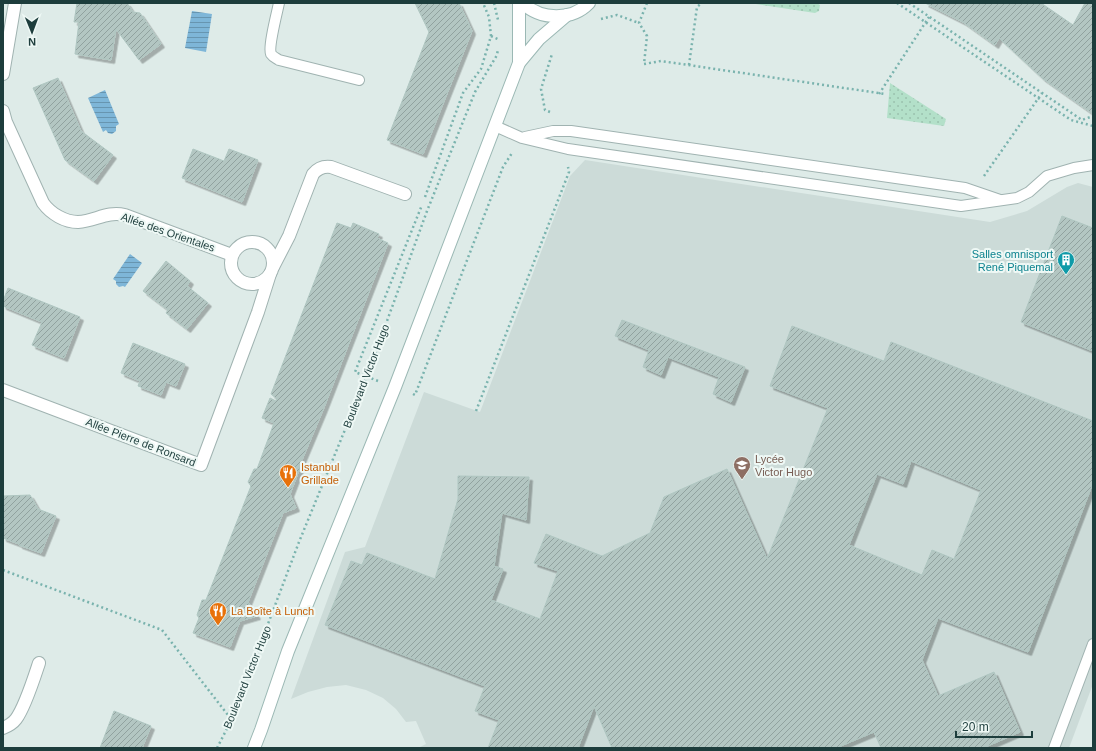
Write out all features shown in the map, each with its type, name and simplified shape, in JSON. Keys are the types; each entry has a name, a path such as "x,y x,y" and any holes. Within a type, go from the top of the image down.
{"street":[{"path":"3,74 15,3"},
{"path":"519,3 519,63"},
{"path":"523,3 535,12 555,16 567,15 580,10 589,3"},
{"path":"254,748 288,652 392,394 519,63 539,39 567,15"},
{"name":"Allée des Orientales","path":"3,111 6,122 43,203 53,214 64,219 78,222 109,214 125,215 232,255"},
{"name":"Allée Pierre de Ronsard","path":"3,390 201,465 258,312 272,270 289,236 313,174 316,170 326,166 331,167 405,194"},
{"path":"248,242 256,242 264,245 270,251 273,258 272,270 264,280 257,284 248,284 240,281 231,267 232,255 240,245 248,242"},
{"path":"3,728 16,720 39,663"}],"lane":[{"path":"279,3 271,45 271,54 274,57 279,60 359,80"},
{"path":"495,126 522,138 568,149 962,206 1017,198 1029,192 1047,176 1074,168 1093,165"},
{"path":"522,138 553,131 571,131 965,188 1004,201"},
{"path":"1054,748 1093,644"}],"path":[{"path":"482,3 489,17 491,36"},
{"path":"494,3 499,25"},
{"path":"639,23 647,3"},
{"path":"689,66 697,7 702,3"},
{"path":"896,3 1071,120 1093,126"},
{"path":"909,3 1082,120 1093,116"},
{"path":"596,22 603,18 616,15 639,23 647,36 644,64 661,61 885,94"},
{"path":"879,94 929,17"},
{"name":"Boulevard Victor Hugo","path":"217,748 232,719 300,542 367,376 429,204 475,92 498,55 500,36"},
{"path":"552,113 545,110 542,90 554,49"},
{"path":"980,182 1042,92"},
{"path":"476,411 569,172 567,159 568,149"},
{"path":"3,570 162,630 232,719"}],"shaded area":[{"name":"Lycée Victor Hugo","path":"585,160 990,222 1027,211 1067,187 1078,183 1093,187 1093,684 1069,748 418,748 426,744 416,721 406,722 396,709 383,698 366,690 346,685 327,687 308,692 291,699 345,552 365,547 424,392 480,412 570,176"}],"green space":[{"path":"749,3 817,3 820,5 819,11 815,13"},
{"path":"890,83 946,119 944,126 887,118"}],"water":[{"path":"192,11 212,14 206,52 185,48"},
{"path":"105,90 119,124 116,126 116,131 112,134 108,133 106,130 103,132 88,98"},
{"path":"130,254 142,263 125,287 119,287 113,279"}],"building":[{"path":"77,3 127,3 133,12 140,13 161,44 139,60 116,29 111,60 75,54 79,22 74,22"},
{"path":"415,3 459,3 472,31 423,154 387,140 429,32"},
{"path":"925,3 1041,3 1073,25 1085,3 1093,3 1093,114 1042,78 999,38 995,45 963,22"},
{"path":"58,78 81,131 113,155 94,181 65,160 33,88"},
{"path":"193,149 224,161 229,149 258,160 242,202 182,178"},
{"name":"Salles omnisport René Piquemal","path":"1062,216 1093,228 1093,351 1021,322"},
{"path":"337,223 351,228 353,223 379,234 377,238 388,243 323,410 299,467 300,468 290,494 296,508 283,513 248,602 257,616 240,621 230,647 193,633 199,618 197,615 202,600 206,600 251,486 248,482 254,469 257,469 274,423 262,418 270,398 276,401 277,399 271,394"},
{"path":"166,261 190,281 187,286 208,303 187,329 166,313 168,310 143,291"},
{"path":"8,288 80,317 64,358 32,345 42,322 3,306 3,301"},
{"path":"622,320 745,367 731,402 713,394 719,377 668,357 661,375 643,367 649,350 615,336"},
{"path":"792,326 884,361 891,342 1093,421 1093,483 1028,652 938,618 922,660 938,696 994,672 1020,732 983,748 881,748 874,732 836,748 612,748 594,706 578,748 488,748 499,720 475,711 485,686 325,625 351,561 362,565 367,553 435,579 458,499 458,476 529,477 526,520 502,513 494,566 503,569 491,600 540,619 558,571 534,563 546,534 602,556 650,533 664,497 727,469 767,559 828,408 770,386","holes":["911,461 981,490 954,559 932,550 922,575 849,545 877,474 903,484"]},
{"path":"133,343 185,364 176,386 166,382 161,395 138,386 140,381 121,373"},
{"path":"30,495 38,509 56,516 41,553 3,538 3,496"},
{"path":"114,711 151,726 142,748 100,748"}],"place":[{"name":"Salles omnisport René Piquemal","path":"1066,275"},
{"name":"Lycée Victor Hugo","path":"742,480"},
{"name":"Istanbul Grillade","path":"288,488"},
{"name":"La Boîte à Lunch","path":"218,626"}]}
